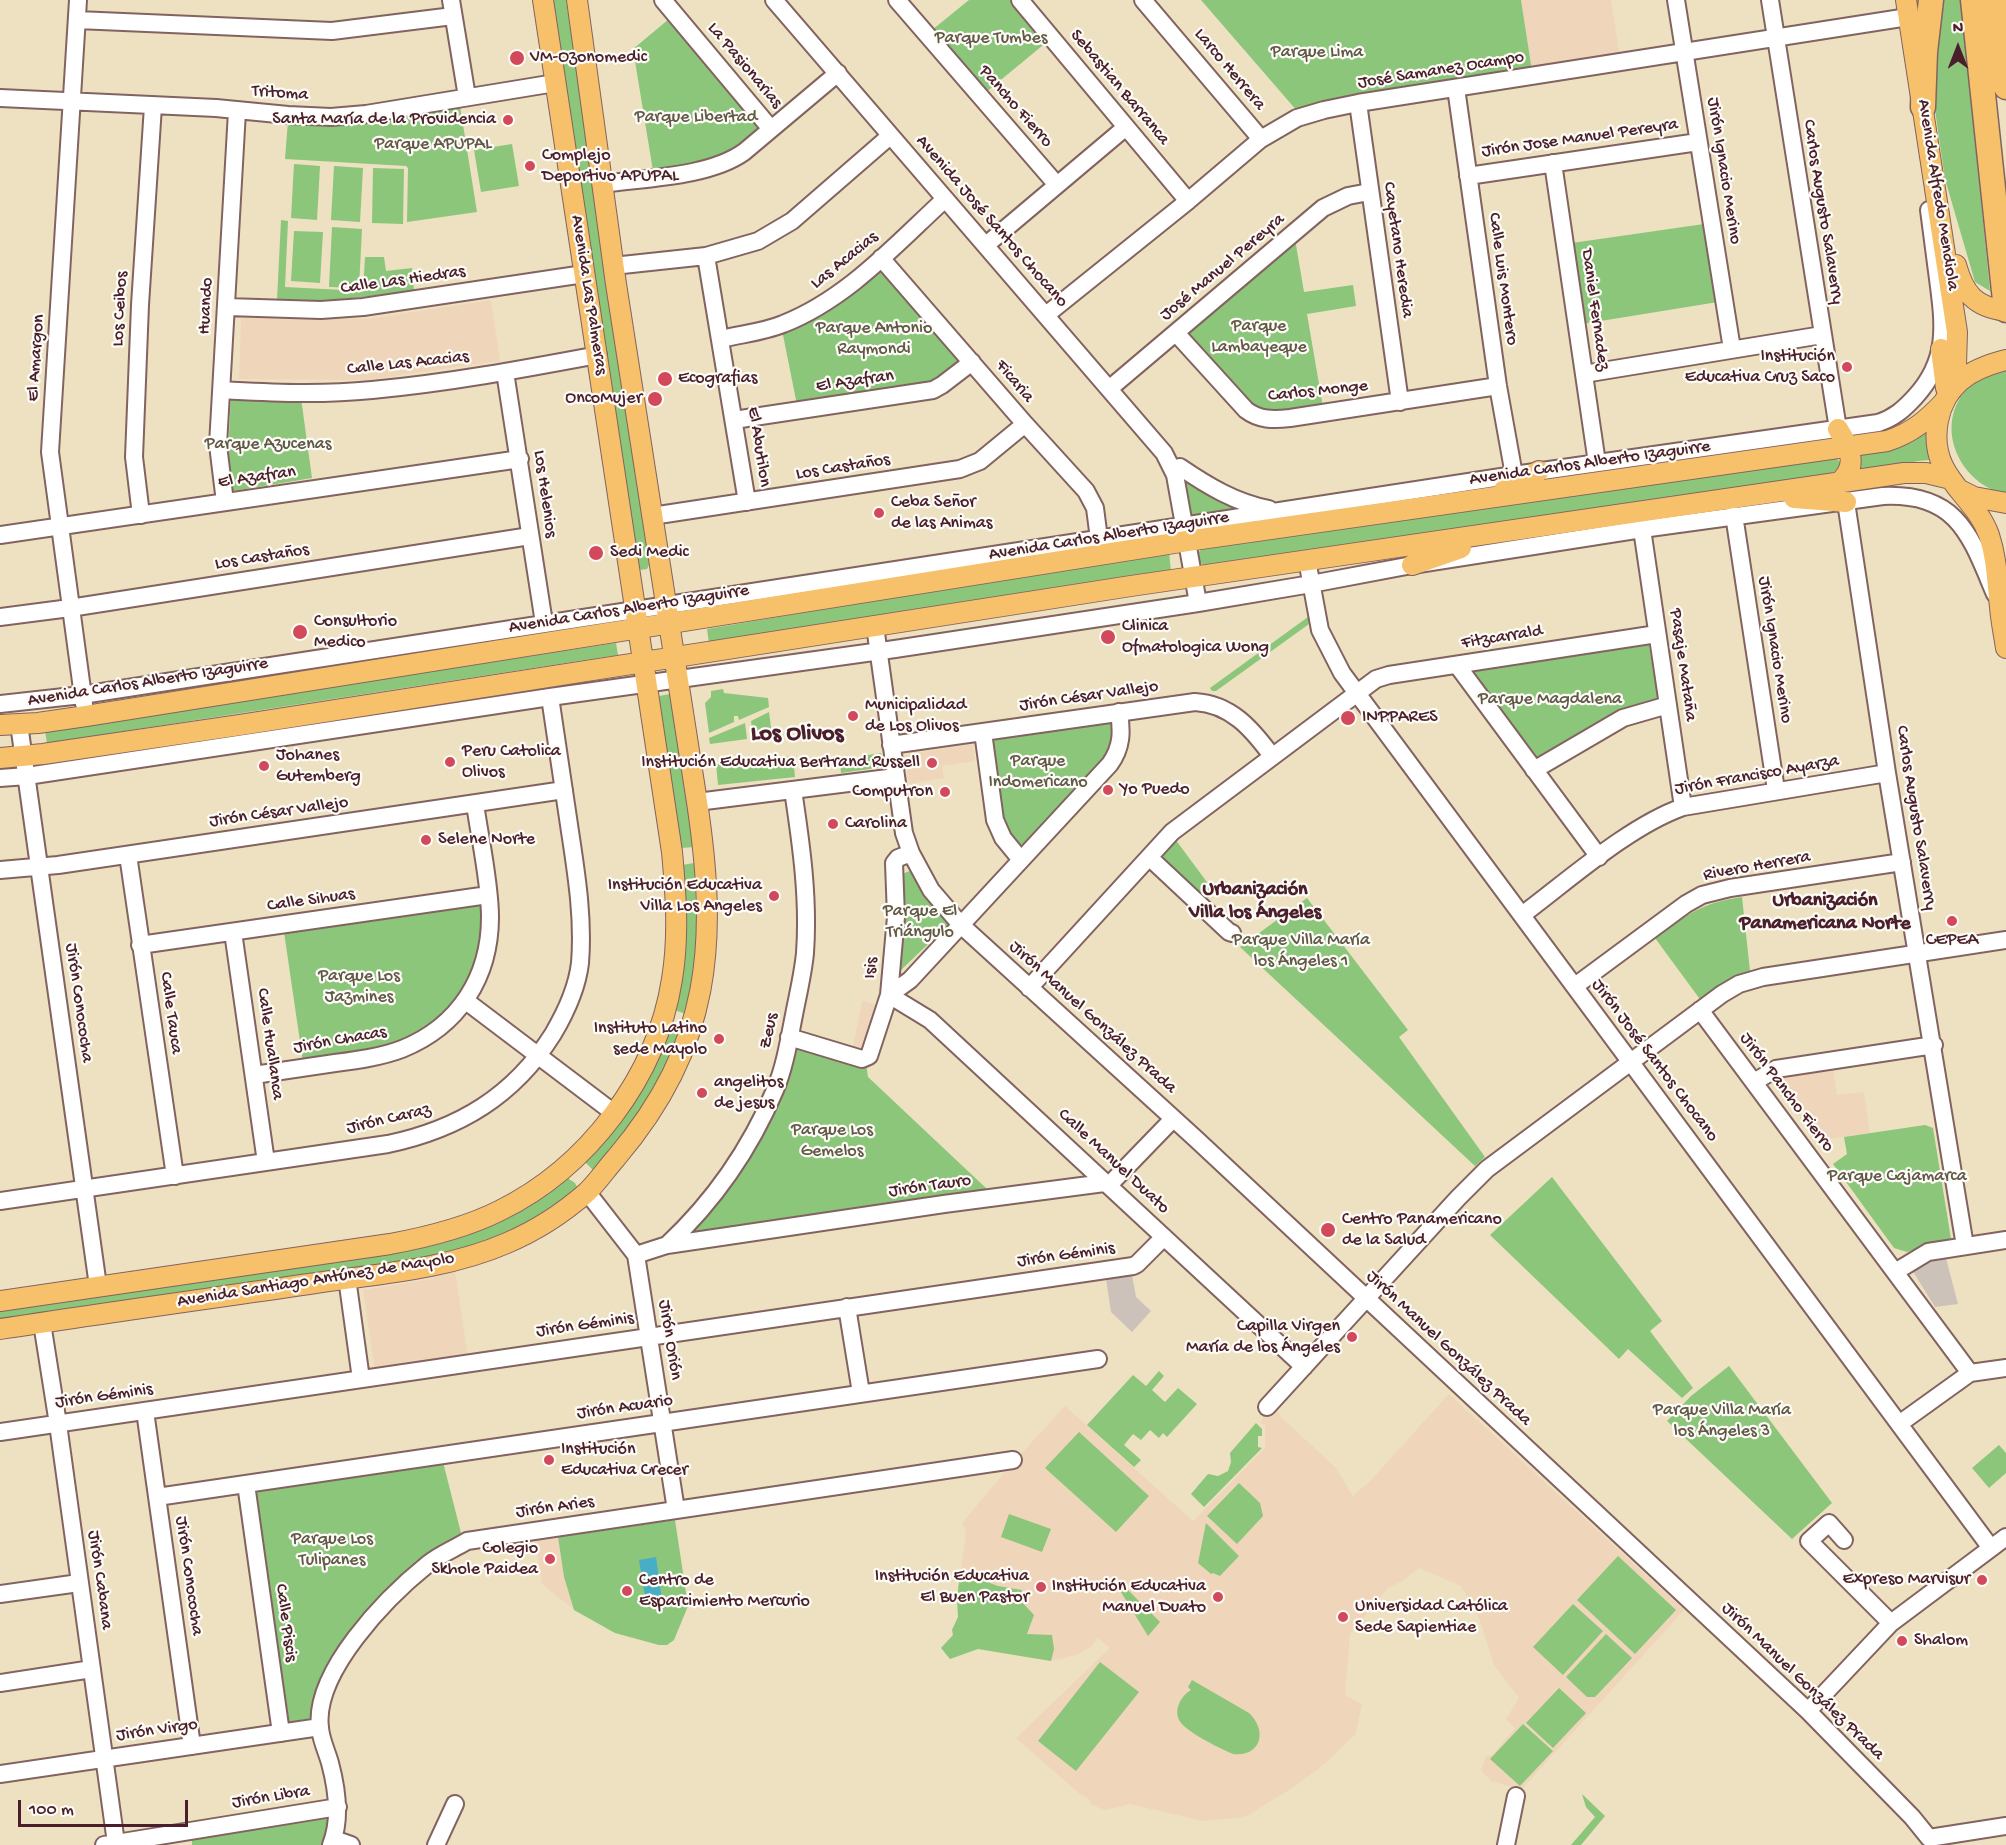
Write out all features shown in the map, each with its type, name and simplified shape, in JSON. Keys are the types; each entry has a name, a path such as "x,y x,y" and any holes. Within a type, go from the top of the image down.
{"highway":[{"path":"1923,107 1925,52 1931,0"},
{"path":"1973,0 2005,303"},
{"path":"1995,0 2006,87"}],"main road":[{"name":"Avenida Las Palmeras","path":"543,0 644,661"},
{"name":"Avenida Las Palmeras","path":"577,0 613,266 668,613"},
{"name":"Avenida Alfredo Mendiola","path":"1907,9 1958,332 1956,365 1948,396"},
{"path":"1933,172 1963,287 1982,305 2005,303"},
{"path":"1941,349 1948,396 1938,420 1936,441 1941,460 1955,484 1974,507 1988,533 1998,571 2006,648"},
{"name":"Avenida Carlos Alberto Izaguirre","path":"10,725 86,716 668,613 1297,514 1491,496 1887,441 1917,428 1960,381 1982,368 2006,360"},
{"path":"1838,429 1849,446 1849,468 1846,476 1838,483"},
{"path":"1491,496 1539,471"},
{"path":"1729,508 1838,483 1908,473 1939,474 1974,497 2006,503"},
{"path":"0,758 24,757 240,725 644,661 1495,533 1729,508 1793,498 1846,502"},
{"path":"1412,565 1442,553 1482,542 1495,533"},
{"path":"2000,606 2001,588 2006,573"},
{"name":"Avenida Santiago Antúnez de Mayolo","path":"0,1329 424,1267 504,1244 532,1231 587,1192 636,1134 662,1094 684,1050 697,1012 706,962 707,880 668,613"},
{"name":"Avenida Santiago Antúnez de Mayolo","path":"0,1301 431,1236 499,1211 532,1192 570,1164 591,1143 614,1113 647,1061 662,1020 672,981 676,943 676,897 672,852 644,661"},
{"path":"183,1275 180,1282 182,1296 186,1302"}],"street":[{"name":"El Amargon","path":"78,0 50,452 86,716"},
{"name":"La Pasionarias","path":"663,0 771,129"},
{"name":"Avenida José Santos Chocano","path":"774,0 1164,453 1174,473 1198,603"},
{"name":"Pancho Fierro","path":"897,0 1057,185"},
{"name":"Sebastian Barranca","path":"1020,0 1188,201"},
{"name":"Larco Herrera","path":"1143,0 1261,139"},
{"name":"Jirón Ignacio Merino","path":"1676,0 1732,349"},
{"name":"Carlos Augusto Salaverry","path":"1770,0 1838,429"},
{"path":"76,20 332,31 452,8 467,97"},
{"name":"José Samanez Ocampo","path":"1046,315 1261,139 1297,118 1358,103 1775,38 1907,9"},
{"path":"602,184 715,167 737,157 838,73"},
{"name":"Tritoma","path":"0,98 331,117 366,114 555,83"},
{"name":"Calle Luis Montero","path":"1456,88 1498,386 1514,475"},
{"name":"Cayetano Heredia","path":"1358,103 1400,402"},
{"name":"Los Ceibos","path":"141,515 134,457 140,305 153,106"},
{"name":"Avenida Carlos Alberto Izaguirre","path":"1297,514 1539,471 1878,423 1899,413 1926,384 1935,368 1944,330 1928,195 1923,107"},
{"name":"Huando","path":"225,502 218,445 237,111"},
{"path":"986,245 1126,128"},
{"path":"613,266 706,256 746,246 779,230 890,136"},
{"name":"Jirón Jose Manuel Pereyra","path":"1468,176 1698,142"},
{"name":"Daniel Fernadez","path":"1553,163 1597,463"},
{"name":"José Manuel Pereyra","path":"1109,389 1323,208 1341,199 1369,192"},
{"name":"Las Acacias","path":"721,339 781,325 833,298 881,258 945,199"},
{"name":"El Abutilon","path":"706,256 747,502"},
{"name":"Ficaria","path":"881,258 1089,495 1095,508 1099,539"},
{"name":"Calle Las Hiedras","path":"227,307 309,310 363,307 584,274"},
{"name":"Carlos Monge","path":"1176,333 1246,410 1258,417 1282,419 1498,386"},
{"path":"1584,374 1822,335"},
{"name":"Calle Las Acacias","path":"222,390 298,393 370,391 437,383 598,355"},
{"name":"El Azafran","path":"734,420 933,390 972,362"},
{"name":"Los Helenios","path":"505,372 544,622"},
{"name":"Los Castaños","path":"652,516 960,469 980,462 1025,424"},
{"name":"El Azafran","path":"0,535 520,459"},
{"path":"1174,473 1176,468 1180,467 1209,486 1238,500 1297,514"},
{"path":"1846,502 1905,495 1922,498 1945,511 1965,528 1972,540 2000,606"},
{"name":"Carlos Augusto Salaverry","path":"1846,502 1887,772 1916,952 1934,1045 1965,1246"},
{"path":"0,778 27,776 1198,603 1412,565 1641,529 1729,508"},
{"name":"Jirón Ignacio Merino","path":"1729,508 1776,790"},
{"name":"Pasaje Mataña","path":"1641,529 1683,807"},
{"name":"Avenida Carlos Alberto Izaguirre","path":"668,613 1099,539 1186,533"},
{"name":"Los Castaños","path":"0,617 530,536"},
{"name":"Jirón José Santos Chocano","path":"1307,560 1317,620 1326,644 1342,673 1991,1548"},
{"name":"Avenida Carlos Alberto Izaguirre","path":"0,704 82,695 544,622 638,618"},
{"name":"Jirón Manuel González Prada","path":"875,626 902,823 911,853 931,890 961,925 1173,1119 1808,1712 1912,1817 1928,1842"},
{"name":"Fitzcarrald","path":"1029,988 1172,832 1376,679 1657,634"},
{"path":"1457,665 1599,857"},
{"name":"Jirón Caraz","path":"0,1201 388,1144 438,1131 501,1094 517,1080 537,1056 562,1019 571,1001 580,964 579,889 550,697"},
{"name":"Jirón César Vallejo","path":"891,745 1195,702 1215,705 1246,723 1272,756"},
{"path":"1534,770 1623,718 1668,705"},
{"path":"890,995 910,980 1115,757 1121,738 1119,712"},
{"name":"Jirón Conococha","path":"10,725 24,757 27,776 98,1286"},
{"path":"983,732 995,820 1003,838 1021,860"},
{"name":"Jirón Francisco Ayarza","path":"1522,915 1652,820 1683,807 1887,772"},
{"path":"697,802 896,777"},
{"name":"Jirón César Vallejo","path":"0,870 39,868 564,790"},
{"name":"Zeus","path":"667,1245 692,1222 719,1189 749,1144 776,1089 789,1043 803,971 806,927 805,885 793,790"},
{"name":"Jirón Chacas","path":"254,1075 368,1058 403,1049 432,1032 466,1001 479,979 486,955 490,925 475,804"},
{"name":"Isis","path":"789,1037 862,1059 868,1056 890,995 896,917 894,862 911,853"},
{"name":"Calle Tauca","path":"128,855 175,1176"},
{"path":"1150,858 1232,933"},
{"name":"Rivero Herrera","path":"1575,986 1686,904 1702,895 1730,888 1902,862"},
{"name":"Calle Sihuas","path":"140,945 488,895"},
{"name":"Calle Huallanca","path":"232,932 266,1162"},
{"path":"1267,1407 1487,1168 1731,989 1751,980 2006,939"},
{"name":"Calle Manuel Duato","path":"890,995 930,1020 1304,1367"},
{"path":"466,1001 614,1113"},
{"name":"Jirón Pancho Fierro","path":"1700,1010 1970,1373"},
{"path":"1754,1082 1776,1069 1934,1045"},
{"name":"Jirón Tauro","path":"636,1255 667,1245 944,1204 1107,1183 1117,1180 1173,1119"},
{"name":"Jirón Orión","path":"587,1192 636,1255 676,1509"},
{"name":"Jirón Géminis","path":"0,1432 1133,1266 1164,1237"},
{"path":"1895,1272 1928,1252 2006,1240"},
{"path":"347,1278 362,1378"},
{"path":"847,1307 861,1394"},
{"name":"Jirón Cabana","path":"42,1323 105,1759 110,1844"},
{"name":"Jirón Acuario","path":"157,1497 1098,1359"},
{"path":"1899,1424 1970,1373 2006,1368"},
{"name":"Jirón Conococha","path":"145,1411 192,1746"},
{"name":"Jirón Aries","path":"333,1842 338,1807 320,1727 324,1690 340,1659 377,1612 443,1553 467,1540 1013,1460"},
{"name":"Calle Piscis","path":"246,1484 280,1733"},
{"path":"1844,1540 1829,1523 1809,1541 1891,1623"},
{"path":"1808,1712 1891,1623 2006,1537"},
{"path":"0,1594 79,1583"},
{"path":"0,1683 92,1669"},
{"name":"Jirón Virgo","path":"0,1774 320,1727"},
{"path":"1506,1845 1516,1796"},
{"path":"435,1845 455,1804"},
{"name":"Jirón Libra","path":"110,1844 338,1807"},
{"path":"1928,1842 2006,1826"},
{"path":"333,1842 351,1845"}],"shaded area":[{"path":"1521,0 1611,0 1620,57 1532,71"},
{"path":"491,300 500,361 365,380 239,379 241,317 368,319"},
{"name":"Institución Educativa Bertrand Russell","path":"973,744 975,761 942,766 944,778 909,784 904,755"},
{"path":"862,1001 878,1005 868,1050 853,1047"},
{"path":"1833,1069 1837,1095 1864,1092 1870,1133 1816,1141 1779,1085 1779,1078"},
{"path":"1946,1258 1958,1304 1935,1307 1912,1270 1923,1263"},
{"path":"455,1270 468,1358 375,1371 363,1290 431,1279"},
{"path":"1132,1275 1136,1297 1151,1311 1132,1332 1111,1312 1106,1279"},
{"path":"1449,1394 1684,1610 1521,1790 1491,1781 1481,1770 1486,1756 1492,1755 1515,1728 1506,1719 1519,1698 1494,1665 1479,1618 1461,1586 1419,1568 1404,1580 1388,1588 1350,1634 1345,1695 1362,1704 1356,1733 1327,1762 1294,1787 1245,1817 1203,1821 1130,1804 1106,1810 1091,1805 1089,1799 1081,1795 1016,1738 1110,1648 1098,1638 1091,1647 1076,1655 1051,1661 978,1649 950,1659 941,1648 953,1635 952,1630 958,1617 957,1599 966,1532 962,1523 1005,1472 1017,1470 1021,1460 1018,1457 1065,1406 1193,1521 1265,1448 1265,1426 1260,1422 1265,1416 1267,1418 1278,1411 1280,1416 1335,1467 1353,1496 1370,1481"},
{"name":"Colegio Skhole Paidea","path":"558,1537 564,1577 574,1610 542,1584 535,1540"}],"green space":[{"path":"552,0 566,0 649,565 647,569 641,570 637,565"},
{"name":"Parque Tumbes","path":"969,0 1013,0 1048,41 985,93 932,30"},
{"name":"Parque Lima","path":"1201,0 1521,0 1532,71 1298,112"},
{"path":"1938,0 1961,0 1990,291 1975,282 1945,179 1928,62"},
{"name":"Parque Libertad","path":"675,14 771,129 744,152 654,177 633,49"},
{"name":"Parque APUPAL","path":"460,106 477,212 407,222 408,168 406,166 285,159 288,121"},
{"path":"512,144 519,186 481,192 474,150"},
{"path":"294,164 320,166 317,220 291,218"},
{"path":"334,166 363,168 360,222 331,220"},
{"path":"373,168 404,169 403,224 372,223"},
{"path":"281,220 288,221 285,287 363,291 365,257 384,257 386,271 412,268 414,291 326,301 277,300"},
{"path":"1711,223 1724,301 1576,325 1565,244"},
{"path":"332,227 362,229 359,288 329,287"},
{"path":"294,231 323,232 320,283 291,281"},
{"name":"Parque Lambayeque","path":"1295,239 1304,292 1353,285 1356,306 1307,314 1324,413 1266,419 1176,333"},
{"name":"Parque Antonio Raymondi","path":"881,258 972,362 942,385 798,410 781,325"},
{"path":"2006,368 2006,494 1990,489 1965,467 1952,437 1952,421 1956,405 1970,386"},
{"name":"Parque Azucenas","path":"231,394 301,398 312,478 233,491 228,454"},
{"path":"1928,432 1936,465 1929,460 1859,470 1860,463 1855,453 1907,442"},
{"path":"1835,457 1841,463 1840,467 1831,474 1205,567 1198,560 1198,553 1204,546"},
{"path":"1181,474 1257,512 1191,519"},
{"path":"1169,551 1171,572 709,644 707,629"},
{"path":"1308,617 1309,624 1216,691 1212,691 1210,688"},
{"name":"Parque Magdalena","path":"1648,640 1658,698 1620,710 1538,758 1470,669"},
{"path":"616,643 618,655 47,743 45,731"},
{"path":"723,689 724,693 768,698 769,707 739,720 738,716 734,716 734,722 709,733 705,703 711,697 711,691"},
{"path":"670,694 694,847 681,848 659,696"},
{"path":"769,712 772,735 753,738 751,721"},
{"name":"Parque Indomericano","path":"1108,719 1116,723 1111,753 1023,848 1014,841 1002,816 998,800 992,740 994,737"},
{"path":"745,723 747,739 710,744 709,738"},
{"path":"881,753 883,767 841,773 840,763 861,760 861,756"},
{"path":"793,756 795,777 718,785 716,764"},
{"path":"1175,839 1215,893 1204,901 1160,857"},
{"path":"694,863 698,945 693,985 686,1014 674,1010 682,865"},
{"name":"Parque El Triángulo","path":"910,871 926,898 949,924 901,970 898,967 899,875"},
{"path":"1742,897 1750,971 1702,1002 1655,938 1705,906"},
{"name":"Parque Villa María los Ángeles 1","path":"1307,898 1408,1030 1399,1037 1485,1157 1475,1166 1240,947"},
{"name":"Parque Los Jazmines","path":"475,905 485,910 477,964 453,1006 429,1028 390,1047 303,1062 284,932"},
{"path":"667,1030 679,1034 661,1079 627,1132 594,1171 585,1162 621,1116"},
{"name":"Parque Los Gemelos","path":"796,1045 866,1064 868,1077 987,1189 691,1232"},
{"name":"Parque Cajamarca","path":"1925,1125 1933,1128 1951,1239 1907,1252 1894,1248 1833,1164 1847,1154 1844,1137"},
{"path":"566,1177 575,1183 578,1189 516,1231 468,1250 418,1263 0,1322 0,1309 470,1232 521,1209 544,1195"},
{"path":"1552,1177 1662,1321 1650,1331 1693,1388 1682,1398 1628,1349 1619,1359 1490,1235"},
{"name":"Parque Villa María los Ángeles 3","path":"1729,1366 1832,1503 1792,1539 1667,1421 1691,1396"},
{"path":"1159,1371 1164,1376 1152,1390 1165,1402 1178,1388 1197,1404 1167,1437 1163,1433 1159,1438 1150,1430 1141,1440 1133,1434 1124,1445 1141,1460 1134,1467 1087,1425 1133,1375 1146,1386"},
{"path":"1256,1423 1262,1429 1262,1436 1258,1436 1258,1447 1262,1448 1204,1507 1191,1494 1208,1474 1218,1476 1228,1471 1231,1462 1230,1453"},
{"path":"1079,1432 1149,1496 1116,1532 1045,1468"},
{"path":"1999,1445 2006,1453 2006,1473 1989,1488 1972,1468"},
{"name":"Parque Los Tulipanes","path":"442,1458 462,1537 385,1601 313,1718 283,1723 250,1489"},
{"path":"1239,1483 1260,1503 1263,1516 1237,1544 1207,1516"},
{"path":"1009,1514 1051,1529 1042,1552 1001,1537"},
{"name":"Centro de Esparcimiento Mercurio","path":"675,1520 688,1606 674,1640 667,1645 659,1645 615,1633 574,1610 564,1577 558,1537"},
{"path":"1206,1523 1239,1556 1220,1576 1211,1574 1198,1563"},
{"path":"1618,1556 1676,1610 1635,1654 1577,1600"},
{"path":"982,1580 998,1586 1022,1590 1020,1600 1034,1615 1027,1634 1052,1635 1054,1649 1051,1661 978,1649 950,1659 941,1648 953,1635 952,1630 958,1617 959,1581"},
{"path":"1125,1587 1160,1622 1148,1636 1121,1592"},
{"path":"1573,1604 1603,1631 1563,1675 1533,1647"},
{"path":"1606,1634 1632,1658 1595,1697 1587,1697 1566,1677"},
{"path":"1100,1662 1139,1692 1076,1771 1038,1741"},
{"path":"1192,1680 1249,1713 1255,1720 1260,1735 1255,1747 1243,1754 1233,1754 1201,1738 1180,1722 1178,1706 1191,1690 1188,1687"},
{"path":"1559,1688 1586,1713 1553,1748 1526,1723"},
{"path":"1523,1724 1553,1751 1520,1786 1490,1759"},
{"path":"1582,1794 1605,1816 1581,1845 1571,1845 1595,1817 1586,1807"},
{"path":"332,1814 326,1845 192,1845 192,1837"}],"water":[{"path":"656,1557 662,1600 646,1602 639,1560"}],"place":[{"name":"VM-Ozonomedic","path":"517,58"},
{"name":"Santa María de la Providencia","path":"508,120"},
{"name":"Complejo Deportivo APUPAL","path":"530,166"},
{"name":"Institución Educativa Cruz Saco","path":"1847,367"},
{"name":"Ecografias","path":"665,379"},
{"name":"OncoMujer","path":"655,399"},
{"name":"Ceba Señor de las Animas","path":"879,513"},
{"name":"Sedi Medic","path":"596,553"},
{"name":"Consultorio Medico","path":"300,632"},
{"name":"Clinica Ofmatologica Wong","path":"1108,637"},
{"name":"Municipalidad de Los Olivos","path":"853,716"},
{"name":"INPPARES","path":"1348,718"},
{"name":"Peru Catolica Olivos","path":"450,762"},
{"name":"Institución Educativa Bertrand Russell","path":"932,763"},
{"name":"Johanes Gutemberg","path":"264,766"},
{"name":"Yo Puedo","path":"1108,790"},
{"name":"Computron","path":"945,792"},
{"name":"Carolina","path":"833,824"},
{"name":"Selene Norte","path":"426,840"},
{"name":"Institución Educativa Villa Los Angeles","path":"774,896"},
{"name":"CEPEA","path":"1952,921"},
{"name":"Instituto Latino sede Mayolo","path":"719,1039"},
{"name":"angelitos de jesus","path":"702,1093"},
{"name":"Centro Panamericano de la Salud","path":"1328,1230"},
{"name":"Capilla Virgen María de los Ángeles","path":"1352,1337"},
{"name":"Institución Educativa Crecer","path":"549,1460"},
{"name":"Colegio Skhole Paidea","path":"550,1559"},
{"name":"Expreso Marvisur","path":"1982,1580"},
{"name":"Institución Educativa El Buen Pastor","path":"1041,1587"},
{"name":"Centro de Esparcimiento Mercurio","path":"627,1591"},
{"name":"Institución Educativa Manuel Duato","path":"1218,1597"},
{"name":"Universidad Católica Sede Sapientiae","path":"1343,1617"},
{"name":"Shalom","path":"1902,1641"}],"district":[{"name":"Los Olivos","path":"797,735"},
{"name":"Urbanización Villa los Ángeles","path":"1255,902"},
{"name":"Urbanización Panamericana Norte","path":"1825,914"}]}
